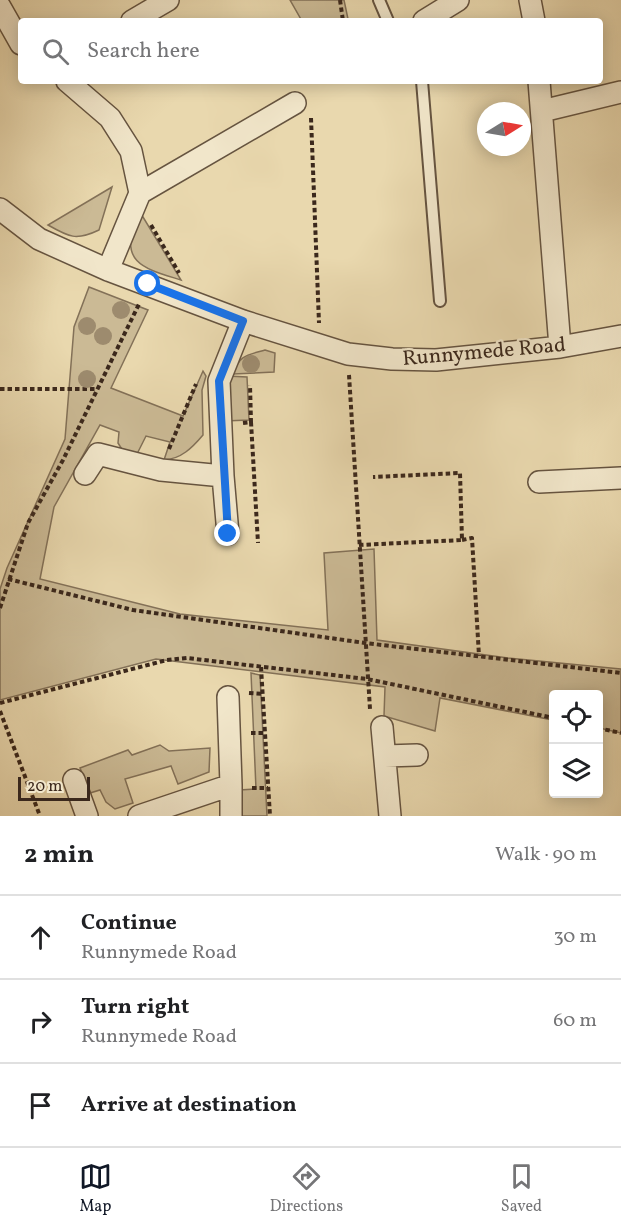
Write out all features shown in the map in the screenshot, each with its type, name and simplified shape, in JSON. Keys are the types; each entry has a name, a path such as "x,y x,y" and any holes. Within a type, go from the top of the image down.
{"street":[{"path":"137,18 168,0"},
{"path":"429,18 458,0"},
{"path":"530,0 533,18"},
{"path":"0,7 18,39"},
{"path":"70,84 110,118 131,151 139,197 108,270"},
{"path":"539,84 560,347"},
{"path":"542,111 621,92"},
{"path":"139,197 303,105"},
{"name":"Runnymede Road","path":"0,209 39,239 108,270 243,321 348,354 392,359 436,360 560,347 621,336"},
{"path":"228,534 219,381 243,321"},
{"path":"85,474 103,446 161,470 223,476"},
{"path":"539,482 621,478"},
{"path":"228,697 231,816"},
{"path":"382,727 390,816"},
{"path":"385,756 417,755"},
{"path":"74,780 87,816"},
{"path":"139,816 231,785"}],"lane":[{"path":"379,0 387,18"},
{"path":"422,84 440,302"}],"path":[{"path":"340,0 343,18"},
{"path":"303,105 320,346"},
{"path":"139,197 196,302"},
{"path":"0,608 28,523 63,460 148,284"},
{"path":"348,354 371,728 382,727"},
{"path":"161,470 199,376"},
{"path":"0,389 96,389"},
{"path":"251,422 258,543"},
{"path":"374,477 460,473 462,540"},
{"path":"359,545 472,538 479,657"},
{"path":"9,579 133,610 365,643 621,674"},
{"path":"0,703 167,660 187,658 367,679 549,717"},
{"path":"261,667 270,816"},
{"path":"0,711 40,816"},
{"path":"603,729 621,733"}],"shaded area":[{"path":"290,0 344,0 348,18 300,18"},
{"path":"112,187 99,230 84,236 73,236 48,225"},
{"path":"143,217 181,280 147,268 133,255 131,234 136,219"},
{"path":"89,287 148,310 111,388 183,416 203,371 206,376 202,390 203,435 186,452 176,458 164,460 170,442 146,436 137,454 123,451 118,443 119,432 100,425 54,507 40,579 180,614 328,630 324,553 374,549 377,640 508,658 621,669 621,733 603,729 603,690 549,690 549,719 440,698 435,731 384,716 385,687 156,659 0,700 0,589 7,568 65,439 74,327"},
{"path":"265,350 275,353 274,372 233,374 241,359"},
{"path":"227,376 247,377 249,420 224,421"},
{"path":"251,673 260,675 267,816 239,816 239,790 256,789"},
{"path":"160,745 169,751 210,748 209,772 178,784 171,766 125,779 133,803 115,809 106,802 100,790 90,793 80,768 128,750 132,755"}],"route":[{"path":"148,284 243,321 219,381 228,534"}]}
